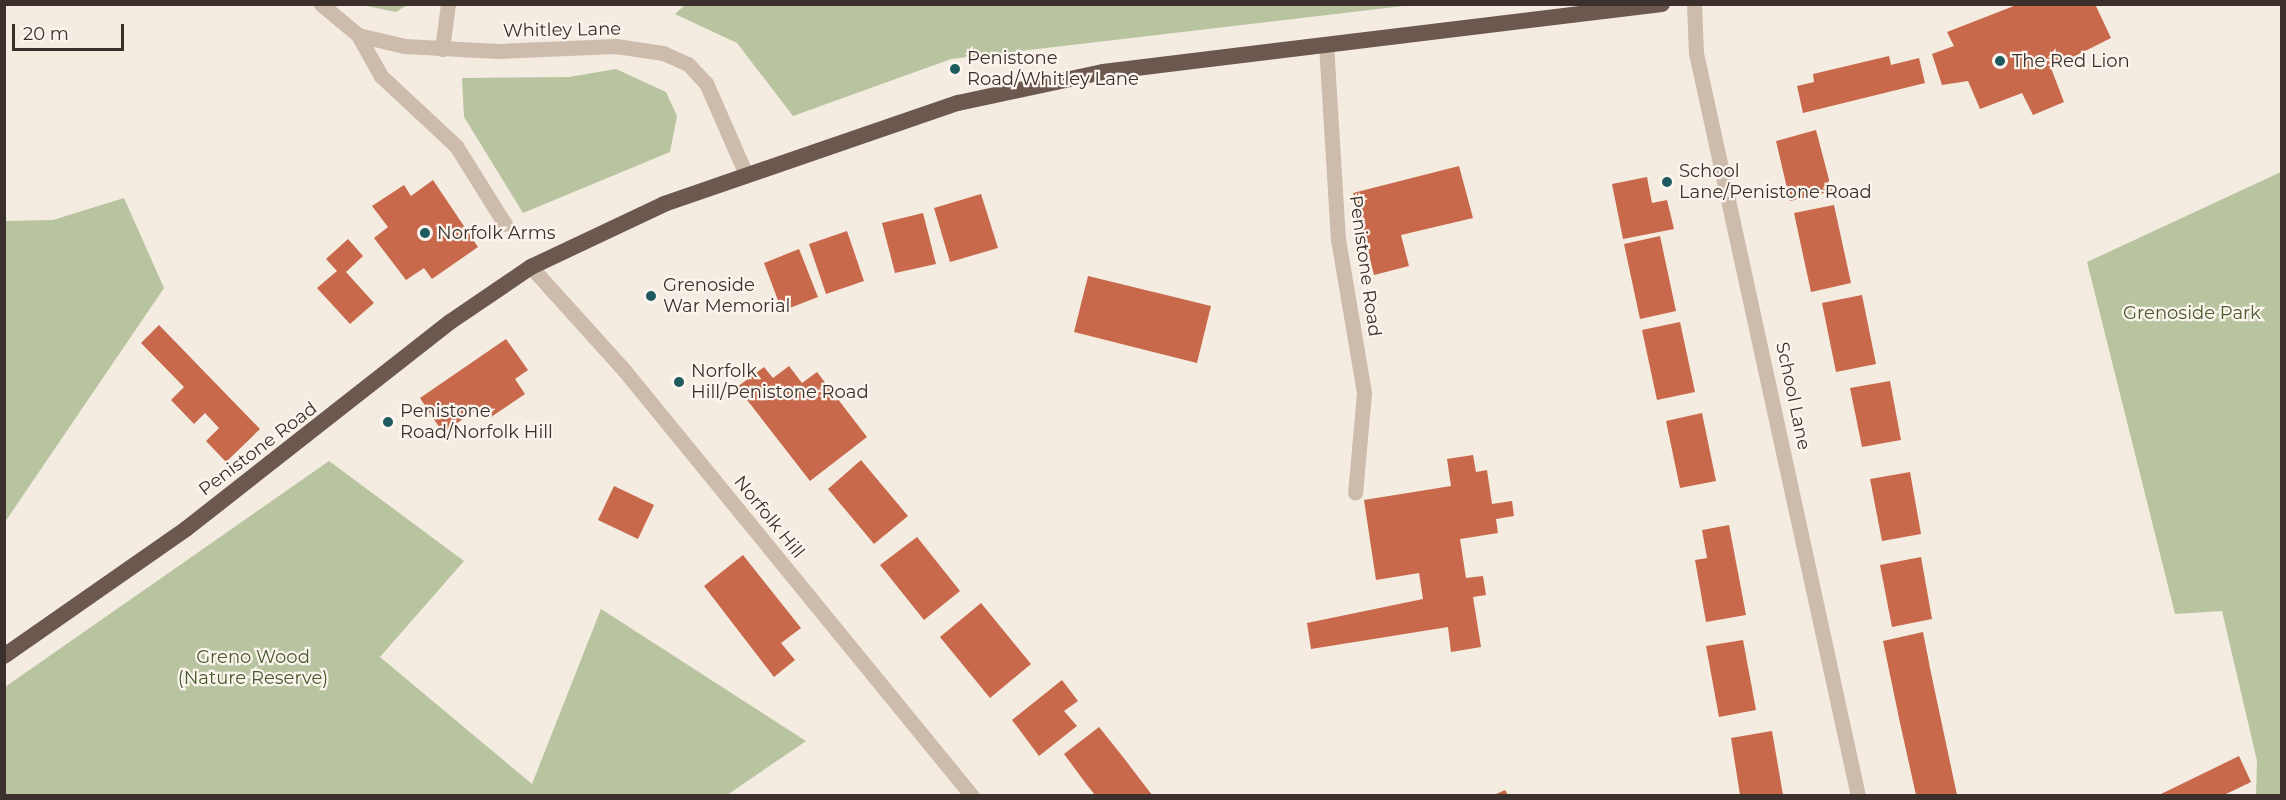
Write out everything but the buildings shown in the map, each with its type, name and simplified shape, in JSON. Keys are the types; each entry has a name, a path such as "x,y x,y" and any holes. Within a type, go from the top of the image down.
{"highway":[{"name":"Penistone Road","path":"4,656 186,529 450,322 531,267 664,204 958,103 1103,72 1662,4"}],"street":[{"name":"Whitley Lane","path":"321,4 358,35 442,50 616,46 663,53 688,64 706,83 746,174"},
{"path":"442,50 448,4"},
{"name":"School Lane","path":"1694,4 1696,53 1858,795"},
{"path":"358,35 381,76 456,146 505,224"},
{"name":"Penistone Road","path":"1326,44 1338,239 1364,393 1355,493"},
{"name":"Norfolk Hill","path":"531,267 633,380 972,795"}],"green space":[{"path":"686,4 1412,5 951,59 793,116 737,43 675,14"},
{"path":"362,5 407,5 396,12"},
{"path":"616,69 666,92 677,116 670,152 523,213 464,117 462,78 569,77"},
{"name":"Grenoside Park","path":"2281,172 2282,795 2256,796 2257,761 2222,611 2175,614 2087,262"},
{"path":"124,198 164,288 5,522 5,221 53,220"},
{"name":"Greno Wood (Nature Reserve)","path":"329,461 464,561 380,657 532,784 601,609 806,741 727,795 5,795 5,687"}],"place":[{"name":"The Red Lion","path":"2000,61"},
{"name":"Penistone Road/Whitley Lane","path":"955,69"},
{"name":"School Lane/Penistone Road","path":"1667,182"},
{"name":"Norfolk Arms","path":"425,233"},
{"name":"Grenoside War Memorial","path":"651,296"},
{"name":"Norfolk Hill/Penistone Road","path":"679,382"},
{"name":"Penistone Road/Norfolk Hill","path":"388,422"}]}
